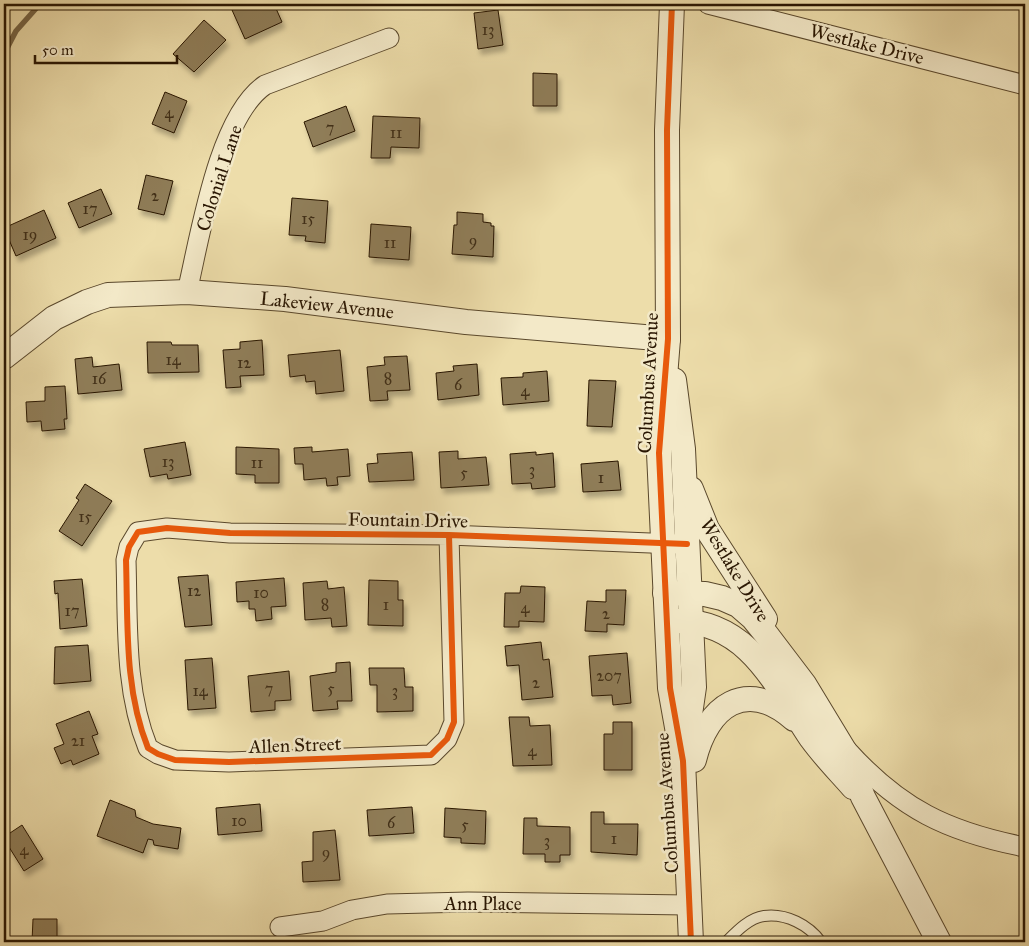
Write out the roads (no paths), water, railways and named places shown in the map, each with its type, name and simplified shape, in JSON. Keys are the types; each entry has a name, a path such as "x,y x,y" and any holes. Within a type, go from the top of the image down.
{"street":[{"name":"Columbus Avenue","path":"672,4 667,130 668,339 659,453 670,688 683,761 691,942"},
{"name":"Westlake Drive","path":"708,4 1025,85"},
{"name":"Colonial Lane","path":"187,292 209,196 231,130 254,93 265,85 389,38"},
{"name":"Lakeview Avenue","path":"4,357 18,344 54,318 86,302 108,295 187,292 285,299 475,323 668,339"},
{"name":"Columbus Avenue","path":"668,339 683,449 694,687 683,761"},
{"name":"Westlake Drive","path":"683,449 688,480 707,529 804,684"},
{"name":"Fountain Drive","path":"134,539 138,532 167,528 230,533 449,534 687,544"},
{"name":"Allen Street","path":"134,539 126,560 128,661 134,702 148,748 175,760 229,762 430,755 447,739 454,722 449,534"},
{"path":"665,592 690,593 722,598 738,606 753,618 804,684 828,759 863,797 939,942"},
{"path":"667,621 691,622 724,632 740,641 754,654 821,733"},
{"path":"684,798 703,732 712,718 724,707 736,702 752,699 767,702 782,709 821,733 892,794 923,814 958,830 991,841 1025,847"},
{"name":"Ann Place","path":"280,927 323,921 352,910 387,904 468,902 688,905"}],"lane":[{"path":"726,942 741,927 763,916 791,918 814,932 821,942"}],"waterway":[{"path":"4,54 16,31 40,4"}]}
